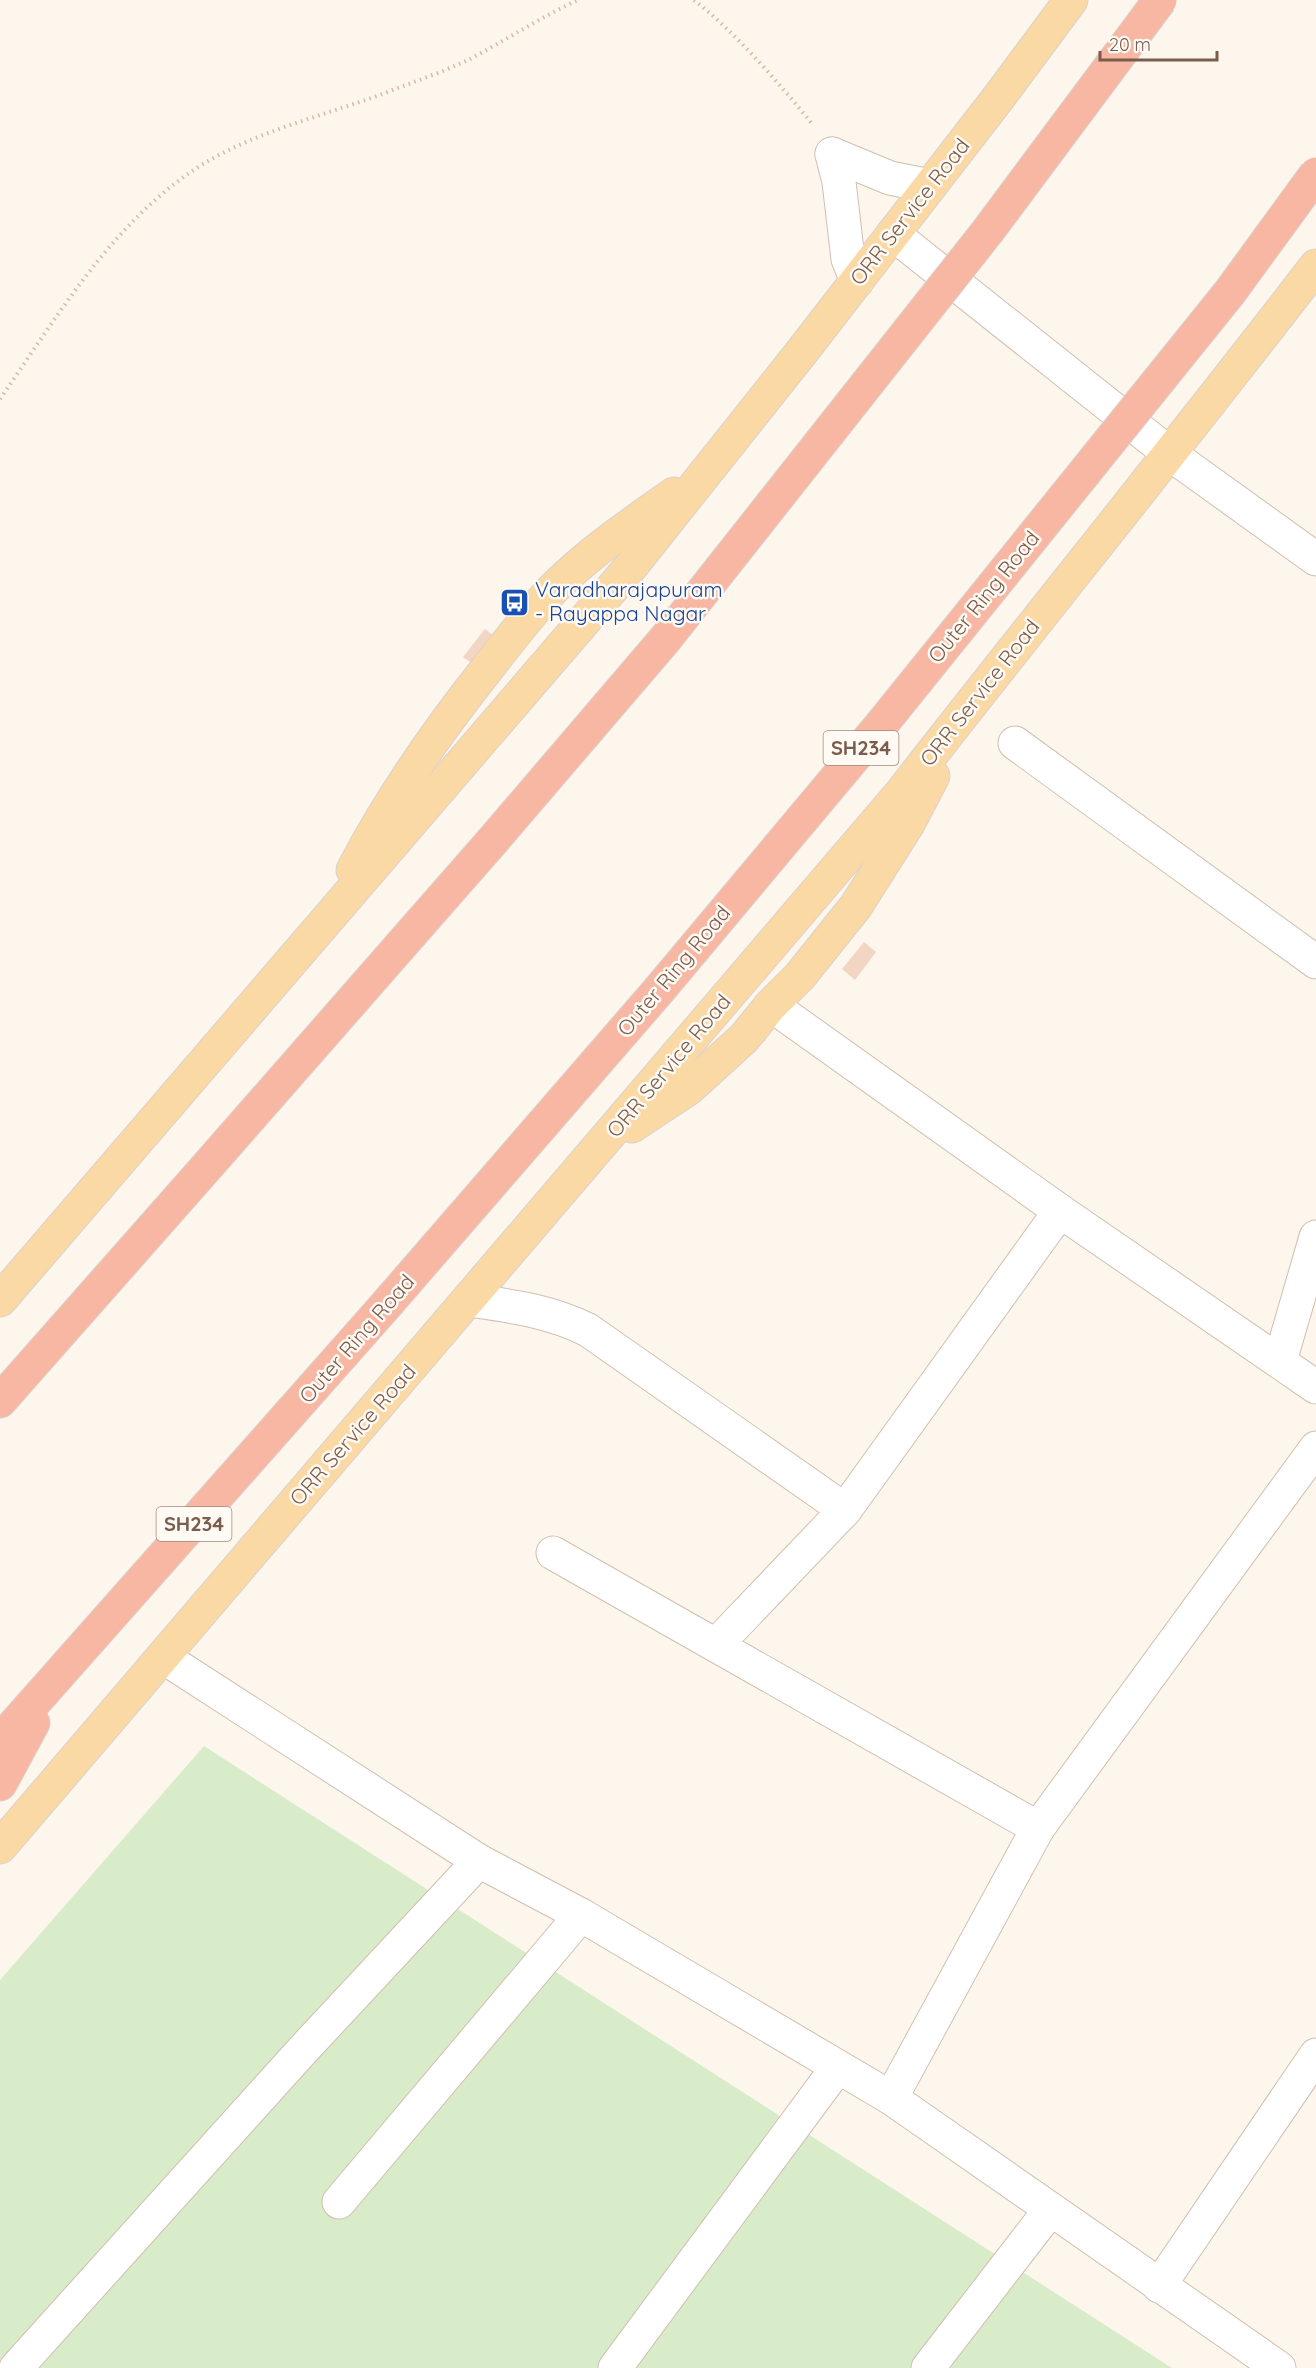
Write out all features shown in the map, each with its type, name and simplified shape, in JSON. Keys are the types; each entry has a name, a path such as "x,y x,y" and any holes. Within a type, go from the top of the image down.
{"highway":[{"path":"1,1399 488,847 667,637 987,232 1160,0"},
{"name":"Outer Ring Road","path":"0,1742 387,1305 659,990 881,725 1230,292 1316,174"},
{"path":"0,1784 58,1676"}],"main road":[{"name":"ORR Service Road","path":"0,1300 633,564 857,281 1071,0"},
{"name":"ORR Service Road","path":"0,1847 902,792 1103,540 1316,266"},
{"path":"326,922 371,836 410,774 456,709 516,632 554,589 609,540 705,471"},
{"path":"600,1147 688,1089 744,1038 771,1005 800,976 856,906 908,824 975,698"}],"street":[{"path":"832,154 890,178 930,186"},
{"path":"832,154 839,182 848,259 857,281"},
{"path":"893,234 1170,454 1316,559"},
{"path":"1014,743 1316,962"},
{"path":"771,1005 1060,1210 1316,1386"},
{"path":"716,1645 845,1510 1060,1210"},
{"path":"1280,1360 1316,1237"},
{"path":"469,1300 538,1310 566,1319 588,1330 845,1510"},
{"path":"891,2098 1038,1828 1316,1448"},
{"path":"553,1552 1038,1828"},
{"path":"163,1657 479,1861 581,1915 891,2098 1279,2368"},
{"path":"16,2368 301,2052 479,1861"},
{"path":"339,2202 581,1915"},
{"path":"1159,2286 1316,2055"},
{"path":"615,2368 837,2068"},
{"path":"928,2368 1050,2210"}],"path":[{"path":"0,399 102,255 140,213 185,176 230,150 273,132 398,88 467,60 578,0"},
{"path":"694,0 707,10 770,76 813,124 832,154"}],"green space":[{"path":"204,1746 1172,2368 0,2368 0,1980"}],"building":[{"path":"485,629 498,639 476,666 463,657"},
{"path":"864,942 876,952 855,980 842,969"}],"place":[{"name":"Varadharajapuram - Rayappa Nagar","path":"514,602"}]}
